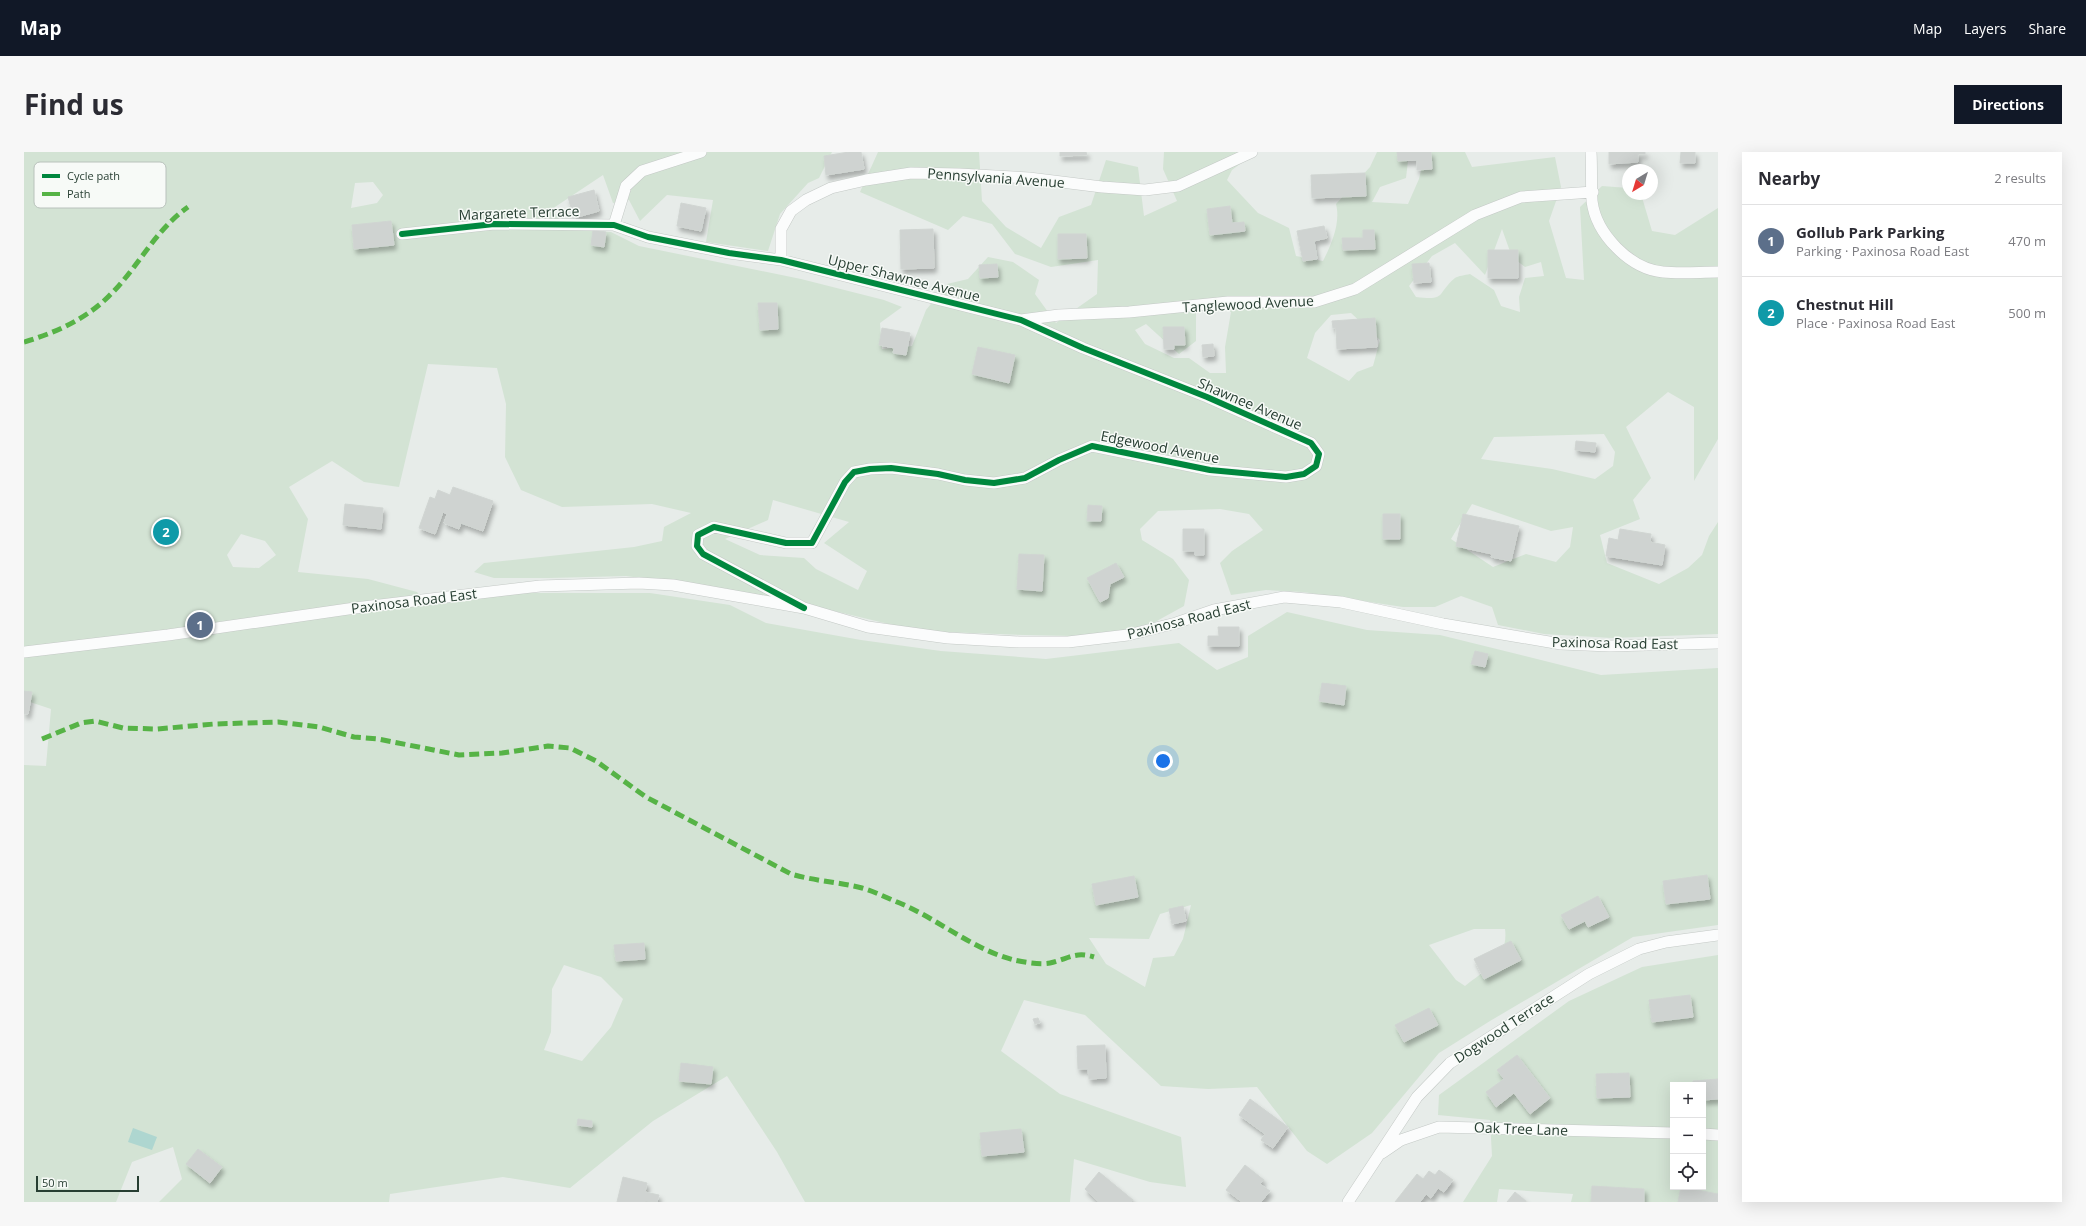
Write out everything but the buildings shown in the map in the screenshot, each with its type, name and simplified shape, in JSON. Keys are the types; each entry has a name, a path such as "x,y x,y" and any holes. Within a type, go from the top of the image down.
{"street":[{"path":"614,225 626,186 642,171 701,152"},
{"name":"Pennsylvania Avenue","path":"781,260 781,229 791,211 806,200 831,188 866,180 912,173 1029,178 1102,187 1145,190 1178,186 1252,152"},
{"path":"1591,152 1592,201 1604,233 1617,248 1635,262 1662,272 1718,272"},
{"name":"Tanglewood Avenue","path":"1021,320 1059,315 1129,312 1228,302 1314,302 1355,289 1475,215 1494,207 1521,197 1593,192"},
{"name":"Margarete Terrace","path":"402,234 494,224 614,225"},
{"name":"Upper Shawnee Avenue","path":"614,225 648,237 729,253 781,260 1021,320 1083,348 1179,387"},
{"name":"Shawnee Avenue","path":"1179,387 1311,443"},
{"name":"Edgewood Avenue","path":"821,529 828,510 845,482 854,472 870,468 891,468 938,474 965,480 994,483 1025,478 1059,460 1092,446 1210,470 1286,477 1304,474 1316,466 1319,454 1311,443"},
{"name":"Paxinosa Road East","path":"804,608 703,554 697,546 698,535 714,527 786,543 812,543 821,529"},
{"name":"Paxinosa Road East","path":"24,652 168,635 355,608 540,586 639,584 673,585 804,608 868,627 948,638 1019,642 1068,642 1128,635 1176,623 1214,610 1284,597 1341,602 1443,624 1560,644 1610,646 1718,643"},
{"name":"Dogwood Terrace","path":"1348,1202 1417,1097 1450,1063 1589,974 1639,949 1666,942 1718,935"},
{"name":"Oak Tree Lane","path":"1376,1158 1401,1140 1439,1127 1670,1133"},
{"path":"1706,1134 1718,1135"}],"green space":[{"path":"24,152 832,152 819,178 808,183 780,214 768,251 706,242 713,200 667,195 640,221 629,200 613,203 603,175 552,209 566,229 611,232 639,246 801,279 884,300 902,307 880,323 882,349 912,346 926,310 947,284 968,279 988,257 1013,262 1039,280 1035,294 1056,323 1097,294 1098,260 1051,267 1015,254 992,224 963,216 948,230 860,192 878,152 979,152 982,201 1006,227 1041,248 1059,217 1091,205 1106,160 1138,167 1144,216 1177,201 1163,169 1164,152 1256,152 1232,170 1227,180 1258,213 1289,228 1296,256 1323,261 1332,241 1336,226 1336,204 1370,167 1377,152 1409,152 1406,178 1380,187 1372,202 1408,204 1419,179 1425,152 1465,152 1472,167 1555,157 1561,187 1549,221 1566,278 1584,280 1580,207 1602,186 1622,188 1622,200 1643,200 1652,231 1675,235 1718,208 1718,439 1694,481 1694,407 1668,392 1626,427 1651,478 1633,500 1640,519 1600,535 1607,563 1659,584 1688,568 1702,555 1709,536 1718,522 1718,634 1612,638 1544,634 1498,625 1492,607 1461,596 1435,607 1403,607 1303,592 1266,590 1231,595 1220,563 1232,551 1263,530 1249,514 1220,509 1158,511 1140,529 1142,540 1173,559 1189,580 1184,606 1155,622 1120,632 1074,636 918,631 809,605 714,588 626,576 494,578 474,572 484,563 634,547 662,541 664,527 691,513 652,504 562,507 521,490 505,457 506,404 497,368 428,364 399,487 364,482 332,461 289,487 308,519 298,572 368,579 417,592 427,605 521,593 650,593 730,605 766,623 861,640 941,651 1046,659 1179,643 1217,670 1248,657 1248,636 1287,612 1367,630 1440,635 1601,675 1718,668 1718,925 1633,937 1490,1021 1439,1053 1372,1133 1327,1164 1307,1151 1257,1087 1208,1089 1161,1086 1085,1015 1024,1000 1001,1051 1060,1094 1181,1137 1186,1187 1150,1182 1074,1159 1070,1202 805,1202 777,1152 727,1076 653,1121 570,1188 503,1177 390,1194 389,1202 159,1202 182,1179 173,1147 132,1162 116,1202 24,1202 24,765 46,766 51,709 24,700","holes":["373,182 383,195 377,203 351,208 355,183","1502,229 1512,257 1525,267 1541,262 1544,276 1525,278 1519,297 1520,312 1501,306 1494,290 1470,274 1455,278 1440,295 1432,298 1416,297 1409,286 1432,256 1455,243 1485,275","1212,301 1231,312 1225,347 1226,373 1210,373 1189,358 1174,358 1145,344 1135,330 1146,324 1179,354 1196,341 1196,310","1351,313 1380,340 1373,366 1357,372 1349,381 1307,358 1315,333 1331,315","1604,434 1615,452 1613,466 1595,479 1552,469 1481,459 1494,437","773,500 849,522 824,543 867,571 858,590 816,569 804,558 760,555 725,539 768,520","1472,504 1551,531 1573,527 1570,547 1556,562 1526,554 1493,567 1451,539","241,534 265,541 276,555 259,568 233,567 227,555","1191,905 1183,939 1174,956 1153,958 1145,987 1106,964 1089,938 1149,939 1160,914","1474,929 1505,929 1505,939 1499,956 1488,969 1465,986 1456,980 1429,945","564,965 601,977 623,999 611,1027 582,1061 544,1050 551,1032 552,989"]},
{"path":"1718,955 1718,1202 1571,1202 1573,1194 1499,1189 1497,1202 1463,1202 1492,1156 1490,1120 1438,1115 1439,1095 1569,1001 1642,967"}],"water":[{"path":"133,1128 157,1137 152,1150 128,1142"}],"marked path":[{"path":"24,342 58,330 90,312 100,304 129,274 165,227 188,207"},
{"path":"42,739 81,723 95,721 123,728 157,729 214,724 278,722 319,727 354,737 378,739 459,755 502,753 548,746 570,748 596,761 646,797 791,874 872,891 916,911 985,949 1014,960 1046,964 1076,955 1087,955 1094,957"}],"cycle path":[{"path":"402,234 494,224 614,225 648,237 729,253 781,260 1021,320 1083,348 1207,397 1311,443 1319,454 1316,466 1304,474 1286,477 1210,470 1092,446 1059,460 1025,478 994,483 965,480 938,474 891,468 870,469 854,472 845,482 812,543 786,543 714,527 698,535 697,546 703,554 804,608"}],"place":[{"name":"Chestnut Hill","path":"166,532"},
{"name":"Gollub Park Parking","path":"200,625"}]}
